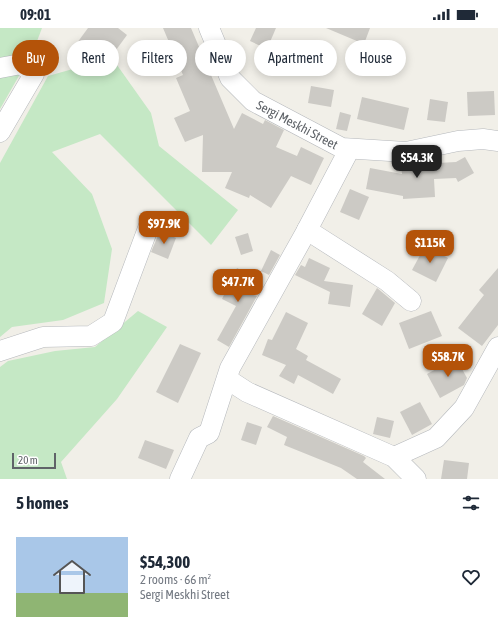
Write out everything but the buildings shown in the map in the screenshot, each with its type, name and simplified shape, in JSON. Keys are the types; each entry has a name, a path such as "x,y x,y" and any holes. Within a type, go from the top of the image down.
{"street":[{"name":"Sergi Meskhi Street","path":"209,28 230,78 253,101 348,150 406,152 458,141 482,139 498,141"},
{"path":"0,68 21,64 34,74 0,132"},
{"path":"180,479 199,438 209,433 230,368 307,230 348,150"},
{"path":"0,351 43,336 91,336 114,322 150,223"},
{"path":"307,230 387,281 411,301"},
{"path":"394,457 436,438 455,418 464,408 498,347"},
{"path":"226,379 248,392 394,457 416,479"}],"green space":[{"path":"0,28 42,28 37,40 12,40 12,60 0,62"},
{"path":"119,68 151,113 159,146 238,210 211,245 100,134 52,152 92,194 112,249 104,303 63,320 12,327 0,337 0,163 48,76 59,76 59,73 67,71 67,76 119,76"},
{"path":"12,75 19,76 0,109 0,76"},
{"path":"138,311 167,327 117,399 61,462 67,479 0,479 0,367 8,361 55,351 95,347"}]}
